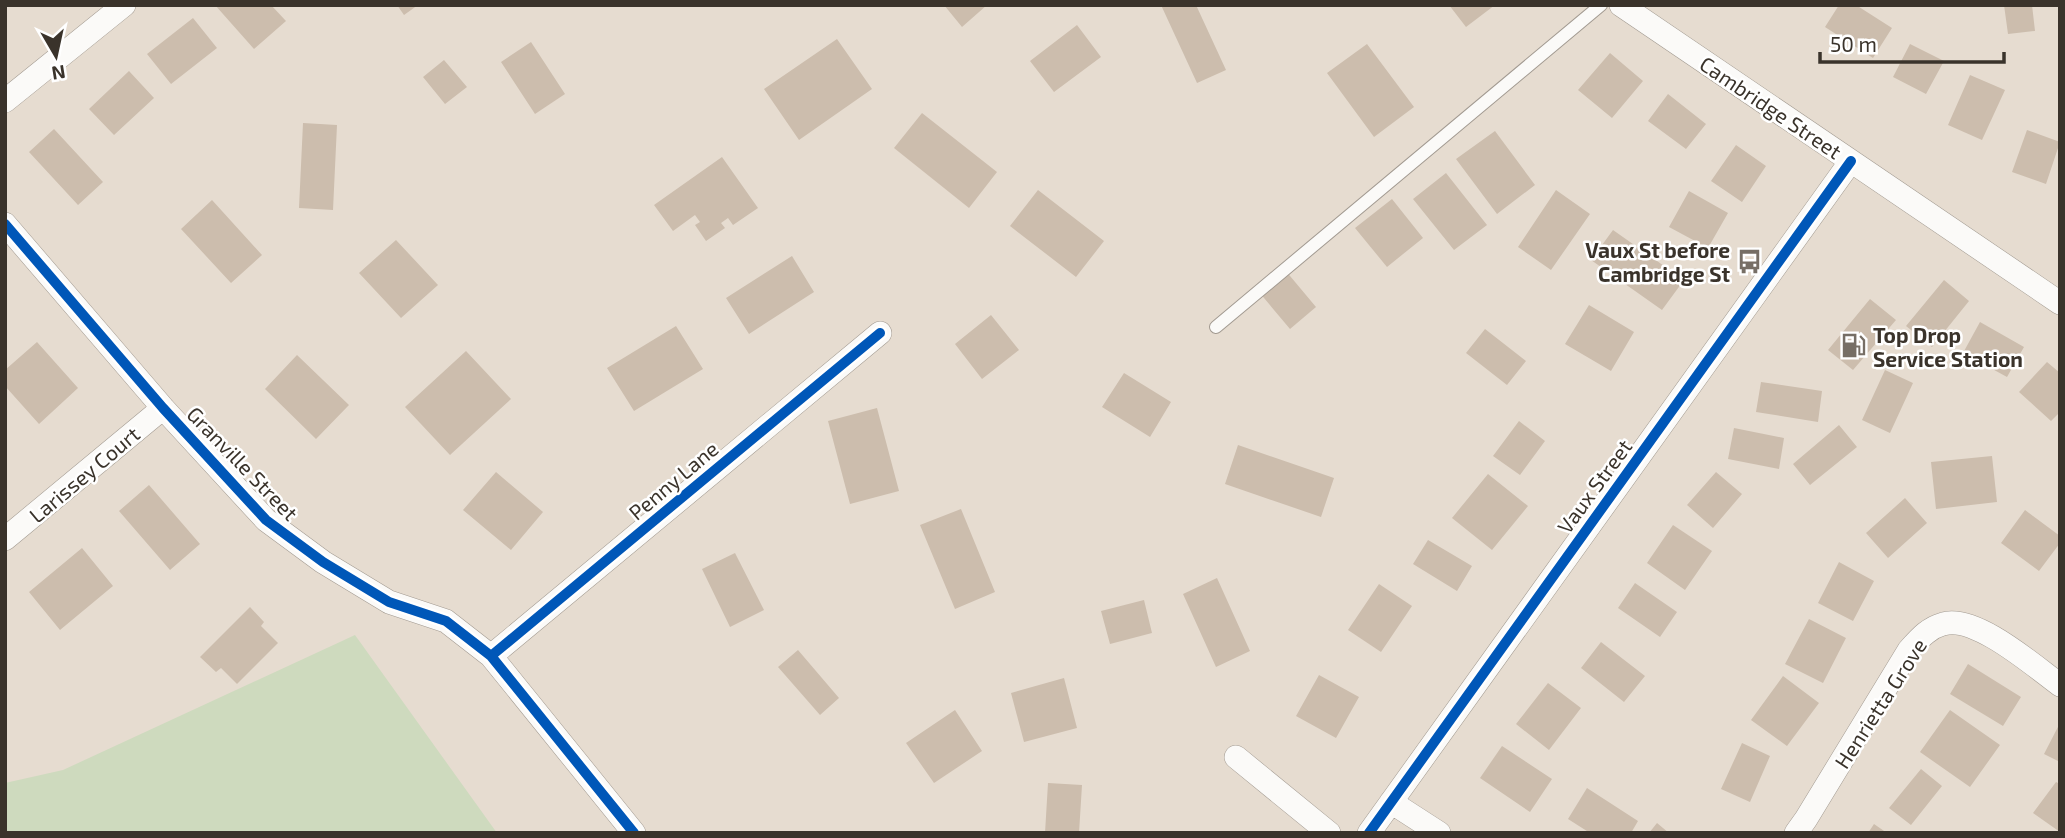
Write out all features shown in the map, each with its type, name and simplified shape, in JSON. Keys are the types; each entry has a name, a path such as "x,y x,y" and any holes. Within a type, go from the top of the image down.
{"street":[{"path":"5,101 124,5"},
{"name":"Cambridge Street","path":"1621,5 2060,303"},
{"name":"Vaux Street","path":"1369,833 1851,161"},
{"name":"Granville Street","path":"5,224 163,408 266,520 323,562 389,602 446,621 491,656 634,833"},
{"name":"Penny Lane","path":"491,656 880,333"},
{"name":"Larissey Court","path":"5,540 163,408"},
{"name":"Henrietta Grove","path":"1796,833 1909,650 1926,632 1945,623 1968,625 1987,633 2060,685"},
{"path":"1236,757 1329,833"},
{"path":"1391,802 1439,833"}],"lane":[{"path":"1216,327 1601,5"}],"green space":[{"path":"355,635 497,833 5,833 5,783 63,770"}],"building":[{"path":"215,5 271,5 286,21 254,49"},
{"path":"397,5 418,5 404,15"},
{"path":"944,5 987,5 962,27"},
{"path":"1161,5 1196,5 1226,70 1197,83"},
{"path":"1449,5 1495,5 1466,27"},
{"path":"1839,5 1856,5 1892,28 1873,58 1825,27"},
{"path":"2004,5 2032,5 2035,31 2008,34"},
{"path":"193,18 217,48 171,84 147,54"},
{"path":"1077,25 1101,57 1054,92 1030,61"},
{"path":"837,39 872,89 799,140 764,89"},
{"path":"531,42 565,94 535,114 501,62"},
{"path":"1367,44 1414,107 1374,137 1327,73"},
{"path":"1910,44 1944,61 1926,94 1893,77"},
{"path":"1610,53 1643,81 1612,118 1578,90"},
{"path":"444,60 467,87 445,104 423,77"},
{"path":"129,71 154,98 114,135 89,109"},
{"path":"1970,75 2005,90 1982,140 1948,125"},
{"path":"1668,94 1706,124 1686,149 1648,121"},
{"path":"922,113 997,172 969,208 894,148"},
{"path":"303,123 337,125 333,210 299,208"},
{"path":"54,129 103,182 78,205 29,152"},
{"path":"2027,130 2060,142 2046,184 2012,172"},
{"path":"1495,131 1535,185 1497,214 1456,159"},
{"path":"1736,145 1766,166 1742,202 1711,181"},
{"path":"722,157 758,208 733,225 728,218 721,223 725,228 706,241 695,225 700,222 695,215 673,231 654,205"},
{"path":"1446,173 1487,225 1454,250 1413,199"},
{"path":"1038,190 1104,241 1076,277 1010,226"},
{"path":"1556,190 1590,214 1551,270 1518,247"},
{"path":"1689,191 1728,213 1708,248 1669,227"},
{"path":"1392,199 1423,238 1387,267 1355,228"},
{"path":"212,200 262,255 231,283 181,229"},
{"path":"1613,230 1684,280 1662,310 1591,260"},
{"path":"396,240 438,285 401,318 359,273"},
{"path":"792,256 814,292 749,334 726,298"},
{"path":"1285,270 1316,307 1290,329 1259,292"},
{"path":"1944,280 1969,301 1932,347 1906,326"},
{"path":"1870,299 1896,320 1853,370 1828,350"},
{"path":"1589,305 1634,332 1611,371 1565,344"},
{"path":"991,315 1019,350 982,379 955,344"},
{"path":"1980,322 2024,347 2007,377 1963,353"},
{"path":"676,326 703,369 634,411 607,368"},
{"path":"1485,329 1526,361 1507,385 1466,353"},
{"path":"37,342 78,388 39,424 5,386 5,370"},
{"path":"466,351 511,399 450,455 405,407"},
{"path":"297,355 349,405 316,439 265,389"},
{"path":"2047,362 2060,373 2060,412 2051,421 2019,392"},
{"path":"1885,370 1913,383 1890,433 1862,420"},
{"path":"1124,373 1171,402 1150,437 1102,407"},
{"path":"1761,382 1822,391 1818,422 1756,412"},
{"path":"877,408 899,491 850,504 828,421"},
{"path":"1519,421 1545,441 1520,475 1493,456"},
{"path":"1839,425 1857,447 1810,485 1793,464"},
{"path":"1734,428 1784,438 1779,469 1728,459"},
{"path":"1238,445 1334,478 1321,517 1225,484"},
{"path":"1992,456 1997,502 1936,509 1931,462"},
{"path":"496,472 543,512 511,550 463,510"},
{"path":"1716,472 1742,494 1713,528 1687,505"},
{"path":"1488,474 1528,506 1492,550 1452,518"},
{"path":"149,485 200,544 170,570 119,511"},
{"path":"1905,498 1927,523 1888,558 1866,533"},
{"path":"961,509 995,592 955,609 920,525"},
{"path":"2025,510 2060,536 2060,543 2039,571 2001,543"},
{"path":"1673,525 1712,551 1685,590 1647,563"},
{"path":"1428,540 1472,566 1457,591 1413,564"},
{"path":"82,548 113,586 60,630 29,592"},
{"path":"735,553 764,610 730,627 702,569"},
{"path":"1839,562 1874,581 1853,621 1818,603"},
{"path":"1217,578 1250,651 1216,667 1183,594"},
{"path":"1635,583 1677,612 1660,637 1618,608"},
{"path":"1379,584 1412,606 1381,652 1348,630"},
{"path":"1144,600 1152,633 1110,644 1101,611"},
{"path":"250,607 264,622 261,626 278,643 237,684 221,668 216,672 200,657"},
{"path":"1809,619 1846,638 1823,683 1785,664"},
{"path":"1601,642 1645,676 1624,702 1581,668"},
{"path":"798,650 839,698 820,715 778,667"},
{"path":"1968,664 2021,697 2003,726 1950,694"},
{"path":"1319,675 1359,697 1336,738 1296,716"},
{"path":"1783,676 1819,703 1787,746 1751,720"},
{"path":"1064,678 1077,728 1024,742 1011,693"},
{"path":"1548,683 1581,708 1549,750 1516,724"},
{"path":"955,710 982,751 934,783 906,743"},
{"path":"1950,710 2000,745 1970,787 1920,752"},
{"path":"2060,723 2060,762 2044,754"},
{"path":"1742,743 1770,756 1750,802 1721,789"},
{"path":"1502,746 1552,779 1530,812 1480,778"},
{"path":"1921,769 1942,786 1911,825 1889,808"},
{"path":"2056,782 2060,784 2060,832 2033,813"},
{"path":"1048,783 1082,785 1079,833 1045,833"},
{"path":"1587,788 1638,821 1631,833 1590,833 1568,819"},
{"path":"1657,823 1669,833 1649,833"},
{"path":"1874,824 1887,833 1868,833"}],"cycle path":[{"path":"1369,833 1851,161"},
{"path":"5,224 163,408 266,520 323,562 389,602 446,621 491,656 634,833"},
{"path":"491,656 880,333"}],"place":[{"name":"Vaux St before Cambridge St","path":"1750,261"},
{"name":"Top Drop Service Station","path":"1853,346"}]}
